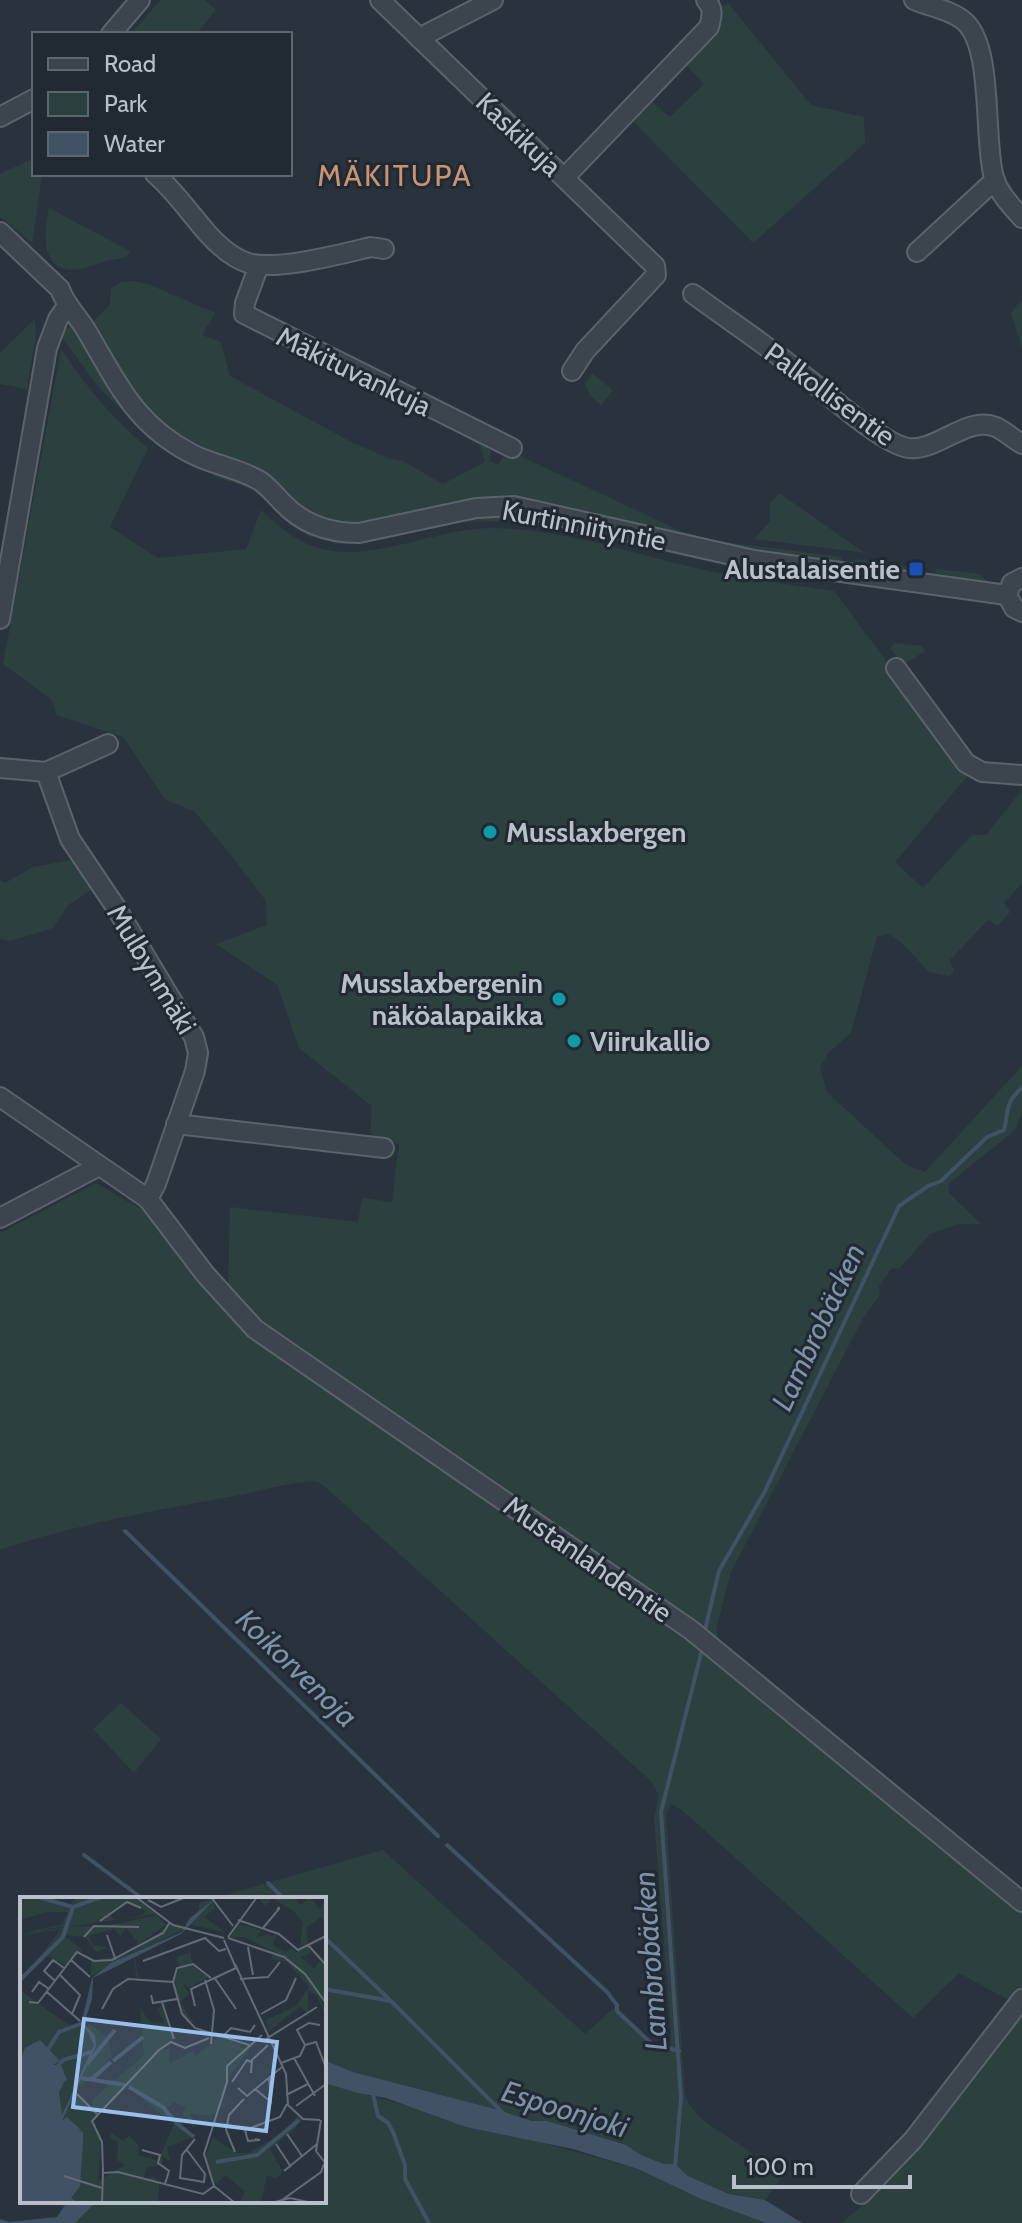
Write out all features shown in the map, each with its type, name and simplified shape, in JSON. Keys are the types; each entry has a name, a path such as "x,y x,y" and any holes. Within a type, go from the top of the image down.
{"street":[{"path":"113,32 140,0"},
{"name":"Kaskikuja","path":"380,0 565,177 656,270 656,275 585,351 572,371"},
{"path":"419,38 493,0"},
{"path":"914,0 954,14 965,22 977,41 995,180 1022,218"},
{"path":"565,177 709,27 709,7"},
{"path":"0,117 32,100"},
{"path":"157,176 228,253 259,265 374,249"},
{"path":"917,252 995,180"},
{"name":"Kurtinniityntie","path":"0,232 60,289 121,392 153,428 191,454 262,482 295,514 327,530 359,533 476,508 514,506 754,560 1007,595"},
{"name":"Kurtinniityntie","path":"0,248 52,297 66,303"},
{"name":"Mäkituvankuja","path":"259,265 244,314 512,448"},
{"name":"Palkollisentie","path":"693,294 897,445 921,447 984,425 995,427 1022,444"},
{"path":"0,615 47,348 66,303"},
{"path":"1022,578 1012,583 1007,595 1010,605 1022,612"},
{"path":"907,674 966,763 982,772 1022,775"},
{"path":"0,768 46,772 108,744"},
{"name":"Mulbynmäki","path":"46,772 70,839 115,906 194,1037 198,1053 195,1071 148,1199"},
{"path":"0,1097 148,1199"},
{"path":"176,1124 384,1148"},
{"path":"0,1218 99,1166"},
{"name":"Mustanlahdentie","path":"148,1199 205,1274 255,1329 691,1630 1022,1902"},
{"path":"861,2194 913,2140 1022,1999"}],"green space":[{"path":"160,0 205,0 216,10 198,32 133,32"},
{"path":"728,3 811,105 864,117 865,143 753,243 629,117 649,99 670,117 704,84 684,63 709,38 717,24 719,8"},
{"path":"32,159 32,176 42,176 32,243 0,217 0,174"},
{"path":"49,208 130,251 127,256 84,268 61,268 49,256 47,247"},
{"path":"121,282 148,284 215,313 202,335 221,342 230,376 353,443 403,461 443,484 485,462 480,445 464,437 465,430 491,445 490,461 498,465 505,455 516,454 683,532 716,541 842,557 841,567 716,547 522,500 356,527 324,522 172,435 136,401 92,323 110,304 111,289"},
{"path":"1022,300 1022,349 1011,313"},
{"path":"35,319 36,335 27,389 0,384 0,353"},
{"path":"70,327 78,330 154,436 151,440 96,384 58,332"},
{"path":"61,349 101,402 148,448 110,527 158,558 246,549 261,510 294,537 317,548 341,552 390,547 465,530 517,529 574,538 714,572 834,591 970,773 895,862 923,888 972,835 986,835 1022,790 1022,883 1004,903 1010,912 998,926 988,920 950,960 954,971 950,976 929,972 901,942 888,934 877,937 851,1033 829,1052 820,1068 827,1092 906,1165 925,1172 1022,1066 1022,1113 1014,1131 948,1184 949,1193 981,1224 958,1224 930,1234 900,1268 891,1269 879,1286 880,1294 862,1320 731,1572 716,1629 721,1646 714,1655 1022,1912 1022,2223 841,2223 867,2202 1020,2009 959,1973 913,2018 682,1810 671,1804 666,1816 685,2096 707,2123 783,2176 765,2200 729,2194 688,2176 675,2164 664,2164 642,2156 626,2145 547,2121 532,2121 353,2072 326,2061 326,1897 218,1897 383,1850 585,2034 617,2005 618,2011 652,2044 670,2049 654,1818 659,1795 650,1780 323,1485 315,1481 280,1486 110,1520 0,1550 0,1233 96,1183 149,1214 228,1292 230,1207 358,1222 362,1198 392,1202 399,1144 370,1133 372,1106 299,1048 277,985 216,944 267,925 266,901 230,854 195,812 165,799 123,737 57,715 51,699 3,664"},
{"path":"592,373 613,390 601,405 591,396 585,384"},
{"path":"215,470 243,478 311,531 500,510 837,578 837,582 722,565 562,527 513,521 463,522 385,539 339,544 309,536 291,525 252,489 213,476"},
{"path":"779,493 865,553 754,539 770,521 770,503"},
{"path":"854,559 908,566 907,571 881,573 849,568"},
{"path":"936,569 980,574 989,584 964,582 935,574"},
{"path":"895,643 922,646 925,651 903,665 890,648"},
{"path":"77,859 96,887 68,905 53,928 11,941 0,939 0,880 5,883 33,867"},
{"path":"121,1703 161,1739 134,1773 93,1729"},
{"path":"326,2084 638,2169 701,2199 766,2223 75,2223 95,2203 326,2203"}],"water":[{"path":"326,2061 353,2072 532,2121 547,2121 626,2145 643,2156 664,2164 675,2164 688,2176 729,2194 765,2200 802,2223 766,2223 701,2199 638,2169 573,2149 466,2127 386,2098 326,2084"},
{"path":"66,2203 95,2203 75,2223 0,2223 0,2219 9,2222 57,2217"}],"waterway":[{"name":"Lambrobäcken","path":"705,1630 719,1571 765,1491 899,1206 941,1181 987,1137 1004,1130 1010,1102 1022,1088"},
{"name":"Koikorvenoja","path":"125,1531 438,1836"},
{"name":"Lambrobäcken","path":"675,2166 681,2098 661,1812 702,1650"},
{"name":"Koikorvenoja","path":"447,1845 607,1992 617,2005 617,2011 652,2044 679,2051"},
{"path":"84,1855 140,1897"},
{"path":"268,1883 282,1897"},
{"path":"326,1939 389,1999"},
{"name":"Espoonjoki","path":"326,1989 391,2001 502,2112"},
{"path":"373,2094 378,2116 388,2123 393,2132 405,2165 405,2179 429,2223"}],"place":[{"name":"Alustalaisentie","path":"916,569"},
{"name":"Musslaxbergen","path":"490,832"},
{"name":"Musslaxbergenin näköalapaikka","path":"559,999"},
{"name":"Viirukallio","path":"574,1041"}],"district":[{"name":"MÄKITUPA","path":"395,175"}]}
